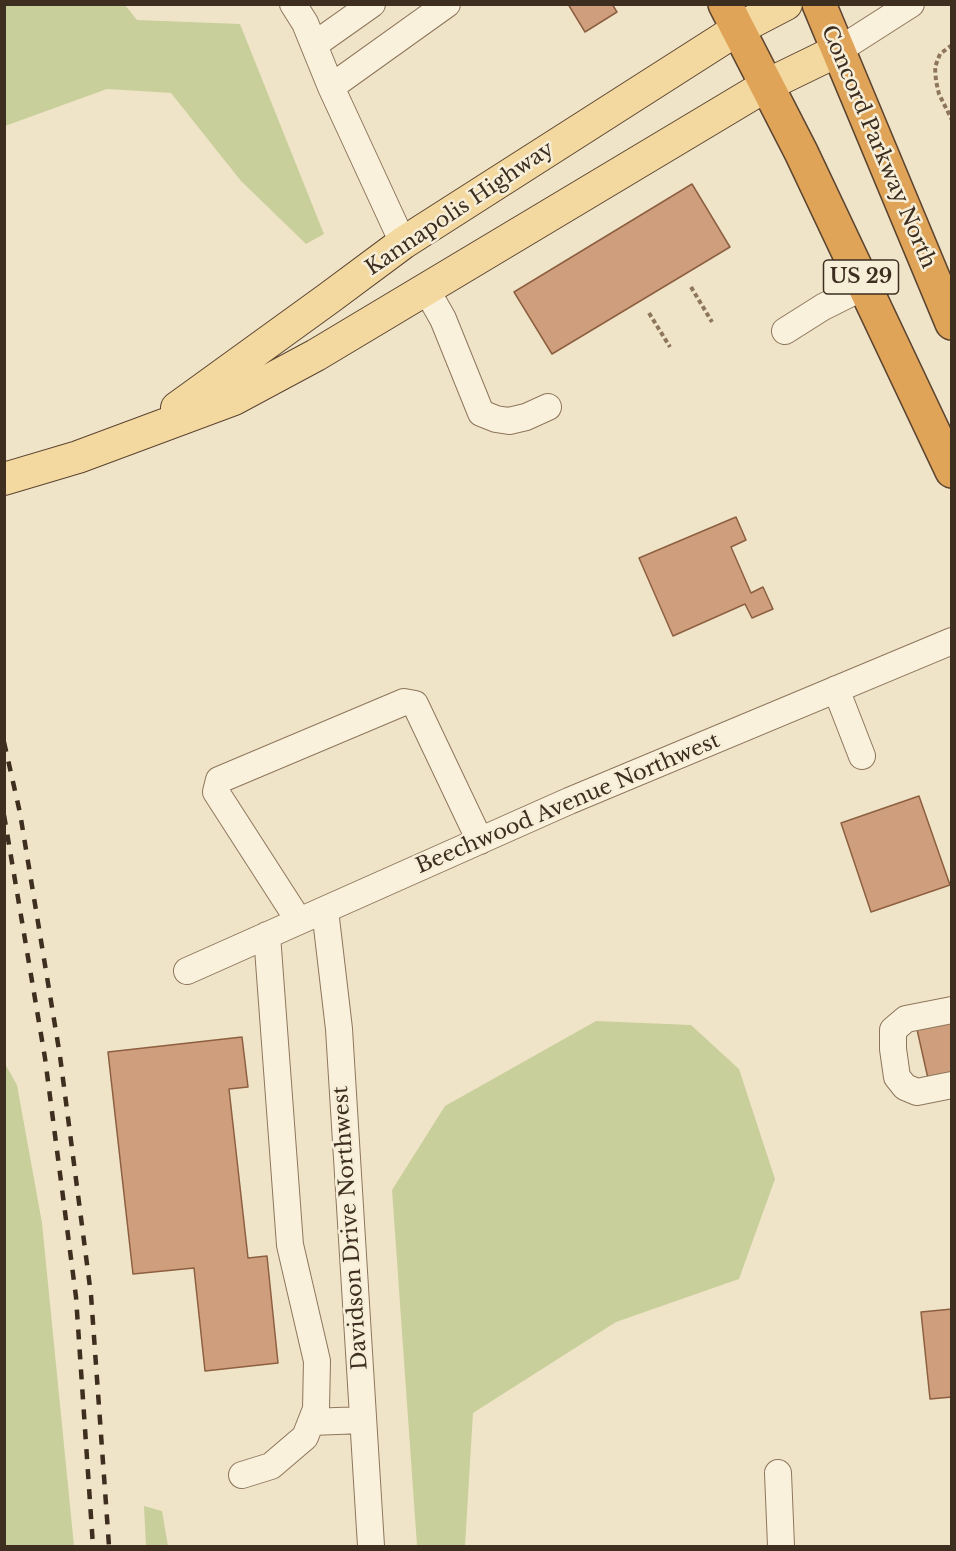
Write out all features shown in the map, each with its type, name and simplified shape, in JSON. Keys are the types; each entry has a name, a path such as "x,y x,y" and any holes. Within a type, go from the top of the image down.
{"highway":[{"name":"Concord Parkway North","path":"819,4 951,323"},
{"name":"US 29","path":"731,17 767,85 865,286 951,471"}],"main road":[{"name":"Kannapolis Highway","path":"144,431 292,326 403,243 731,17 786,4"},
{"name":"Kannapolis Highway","path":"4,479 78,457 234,399 316,355 767,85 839,50"}],"street":[{"path":"293,4 305,23 331,87 403,243"},
{"path":"314,45 372,4"},
{"path":"331,87 447,4"},
{"path":"839,50 911,4"},
{"path":"785,331 823,307 865,286"},
{"path":"426,289 443,319 481,413 509,421 526,417 548,407"},
{"name":"Beechwood Avenue Northwest","path":"187,971 480,841 951,641"},
{"path":"836,689 862,756"},
{"path":"299,921 216,792 219,780 404,702 415,704 480,841"},
{"name":"Davidson Drive Northwest","path":"325,910 339,1029 371,1546"},
{"path":"242,1475 271,1466 304,1437 316,1409 317,1361 290,1245 267,935"},
{"path":"951,1010 906,1019 893,1030 897,1077 905,1088 917,1092 951,1085"},
{"path":"311,1422 363,1420"},
{"path":"778,1473 781,1546"}],"path":[{"path":"951,45 940,54 935,67 939,94 951,120"},
{"path":"691,287 712,322"},
{"path":"649,313 670,347"}],"green space":[{"path":"5,4 125,5 137,20 240,24 324,234 306,244 241,181 171,93 107,89 5,126"},
{"path":"596,1021 691,1025 739,1069 775,1179 739,1279 616,1322 473,1413 465,1546 417,1546 392,1190 445,1106"},
{"path":"4,1062 17,1085 42,1223 74,1546 5,1546"},
{"path":"144,1506 162,1511 168,1546 146,1546"}],"building":[{"path":"568,4 612,4 617,12 585,32"},
{"path":"692,184 730,247 552,354 514,292"},
{"path":"736,517 746,540 731,547 751,593 763,587 773,609 752,618 745,604 673,636 639,558"},
{"path":"919,796 950,885 871,912 841,823"},
{"path":"952,1018 952,1078 929,1083 916,1025"},
{"path":"242,1037 248,1087 229,1089 248,1258 267,1256 278,1363 205,1371 194,1268 133,1274 108,1052"},
{"path":"952,1309 952,1397 930,1399 921,1312"}],"railway":[{"path":"4,742 20,813 60,1056 91,1295 109,1546"},
{"path":"4,815 45,1058 76,1297 93,1546"}]}
